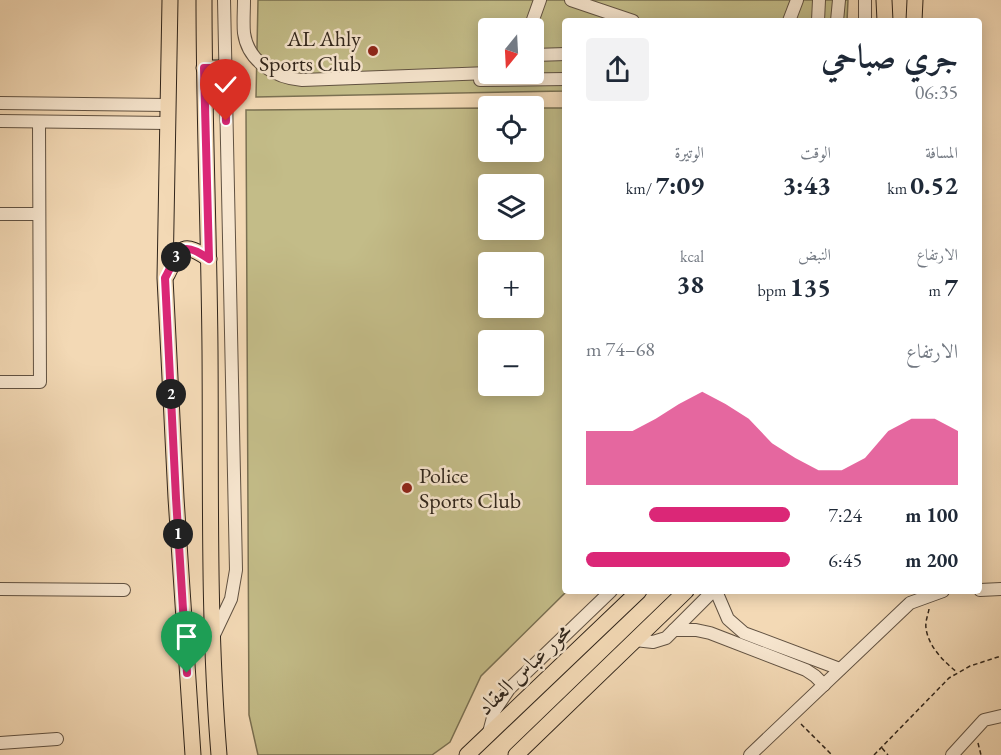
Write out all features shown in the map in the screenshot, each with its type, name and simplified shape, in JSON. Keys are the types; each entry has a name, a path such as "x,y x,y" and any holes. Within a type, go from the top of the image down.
{"main road":[{"path":"170,0 165,278 176,498 193,755"},
{"path":"204,0 212,638 220,752"},
{"path":"884,0 885,18"},
{"path":"914,18 915,0"},
{"path":"204,68 225,68"},
{"path":"165,278 183,249 193,249 209,259"},
{"name":"محور عباس العقاد","path":"467,755 636,594"},
{"path":"516,755 683,594"}],"street":[{"path":"212,638 231,599 236,570 224,0"},
{"path":"244,0 244,32 249,48 259,61 279,75 302,80 428,77 438,74 478,73"},
{"path":"534,18 540,0"},
{"path":"572,0 624,18"},
{"path":"790,18 797,0"},
{"path":"818,18 819,0"},
{"path":"837,18 839,0"},
{"path":"843,18 845,0"},
{"path":"865,0 865,18"},
{"path":"544,55 562,54"},
{"path":"544,73 562,72"},
{"path":"428,77 439,80 562,79"},
{"path":"0,103 167,105"},
{"path":"0,121 167,123"},
{"path":"0,382 40,382 39,122"},
{"path":"0,214 39,214"},
{"path":"0,589 124,590"},
{"path":"982,590 1001,589"},
{"path":"488,736 495,710 509,689 608,594"},
{"path":"635,640 660,641 666,638 711,594"},
{"path":"716,594 732,624 755,644"},
{"path":"750,755 910,603 933,594"},
{"path":"674,630 696,630 710,633 755,644 798,661 840,669"},
{"path":"798,661 824,685"},
{"path":"952,755 984,720 1001,716"},
{"path":"0,743 57,739"}],"path":[{"path":"937,594 925,627 938,654 957,672"},
{"path":"874,755 919,706 949,678 981,661 1001,656"},
{"path":"792,715 832,755"},
{"path":"881,748 888,755"}],"shaded area":[{"name":"AL Ahly Sports Club","path":"258,0 848,0 847,18 562,18 562,91 256,97"},
{"name":"Police Sports Club","path":"478,108 478,162 544,162 544,108 562,108 562,594 564,594 481,676 450,742 432,755 258,755 249,715 246,110"}],"place":[{"name":"AL Ahly Sports Club","path":"373,51"},
{"name":"Police Sports Club","path":"407,488"}],"route":[{"path":"187,673 165,278 179,252 183,249 197,250 209,259 204,68 225,68 226,121"}]}
